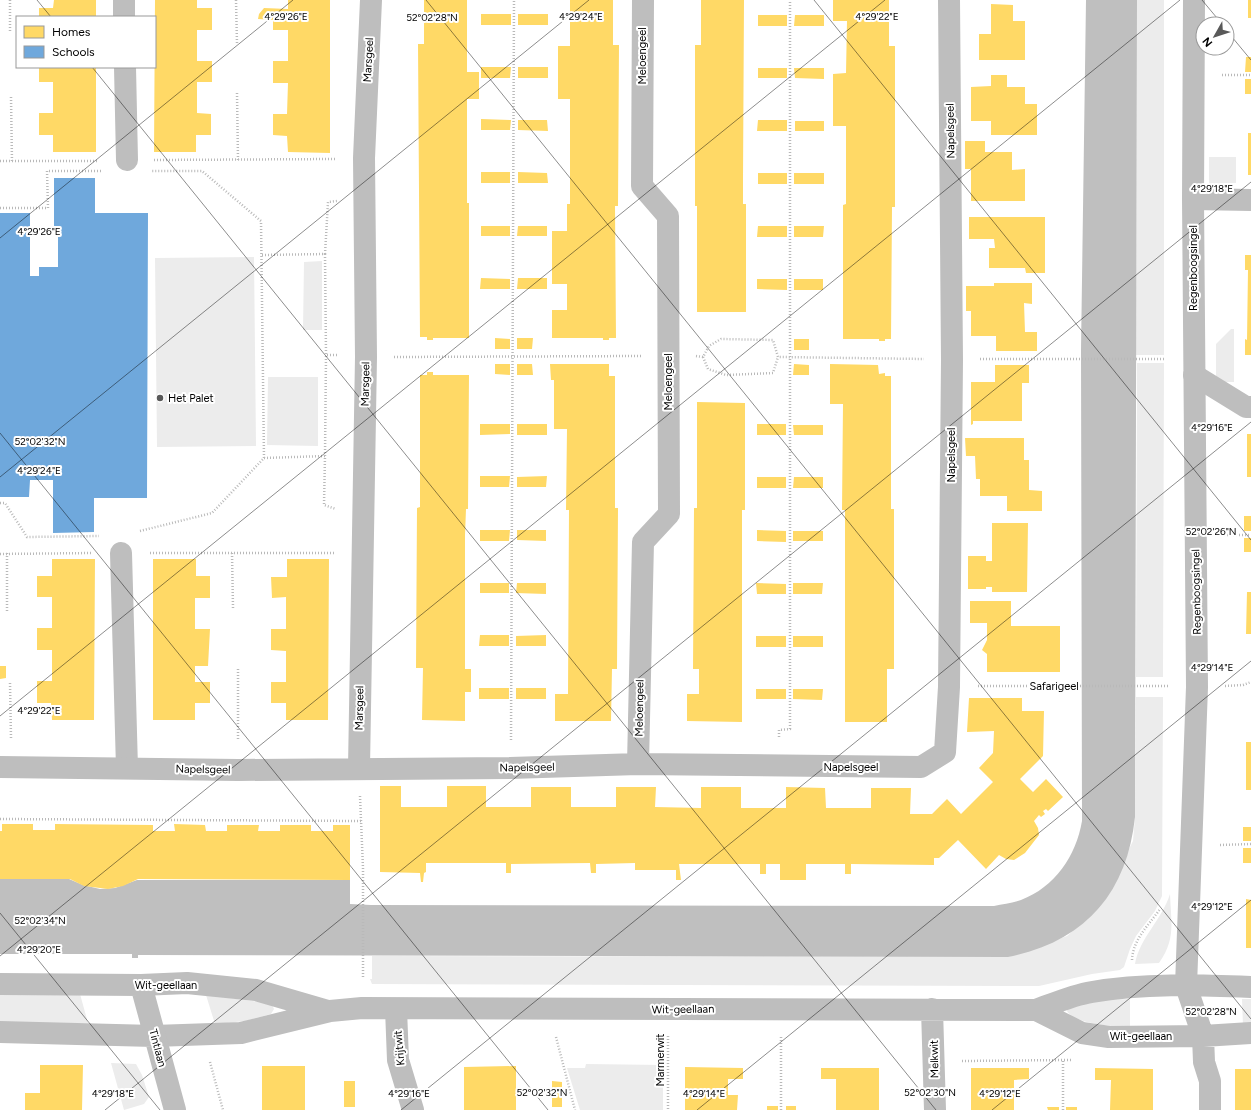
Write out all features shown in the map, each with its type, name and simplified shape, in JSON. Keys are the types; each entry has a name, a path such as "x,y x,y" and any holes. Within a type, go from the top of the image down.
{"street":[{"path":"124,0 124,16"},
{"name":"Marsgeel","path":"359,768 361,553 366,357 364,158 371,0"},
{"name":"Meloengeel","path":"638,764 643,542 669,514 668,216 642,186 643,0"},
{"name":"Napelsgeel","path":"6,767 238,770 510,768 638,764 921,767 945,752 949,687 952,360 949,0"},
{"name":"Regenboogsingel","path":"1194,0 1193,199 1197,687 1186,986 1203,1036 1204,1062 1210,1081 1210,1110"},
{"path":"118,166 125,68"},
{"path":"1193,199 1251,200"},
{"path":"1194,375 1246,407 1251,407"},
{"path":"121,553 127,768"},
{"name":"Wit-geellaan","path":"0,984 141,985 187,983 256,990 330,1011"},
{"name":"Tintlaan","path":"141,985 174,1110"},
{"name":"Wit-geellaan","path":"0,1032 154,1036 241,1033 330,1011 362,1008 549,1010 781,1008 1036,1010 1068,998 1092,992 1131,988 1251,986"},
{"name":"Krijtwit","path":"396,1009 398,1060 413,1110"},
{"name":"Melkwit","path":"932,1009 934,1110"},
{"name":"Wit-geellaan","path":"1036,1010 1082,1033 1109,1037 1203,1036 1251,1033"}],"path":[{"path":"10,0 10,32"},
{"path":"236,0 237,44"},
{"path":"510,768 514,357 514,0"},
{"path":"778,766 779,730 790,729 790,0"},
{"path":"237,93 238,160"},
{"path":"11,97 12,162"},
{"path":"0,208 48,208 47,171 238,160 364,158"},
{"path":"0,162 118,166"},
{"path":"137,532 212,513 264,458 261,222 202,171 148,171"},
{"path":"262,255 325,254 326,354 324,506 362,515"},
{"path":"722,339 773,340 778,357 773,373 726,375 708,369 703,357 709,346 722,339"},
{"path":"326,354 366,357 703,357"},
{"path":"778,357 952,360 1063,358 1162,359"},
{"path":"264,458 325,456"},
{"path":"0,503 5,503 27,537 106,536"},
{"path":"232,553 233,608"},
{"path":"0,554 361,553"},
{"path":"7,554 7,613"},
{"path":"238,669 238,770"},
{"path":"6,767 10,683"},
{"name":"Safarigeel","path":"949,687 1160,686"},
{"path":"359,768 363,868 363,980"},
{"path":"0,819 361,821"},
{"path":"1131,988 1133,952 1138,938 1160,908"},
{"path":"781,1008 781,1110"},
{"path":"549,1010 575,1110"},
{"name":"Marmerwit","path":"668,1010 668,1110"},
{"path":"1063,1060 1063,1110"}],"shaded area":[{"path":"1086,0 1137,0 1135,817 1130,845 1122,869 1111,891 1097,910 1079,926 1059,940 1035,950 1008,957 138,955 138,958 132,958 132,954 0,954 0,879 69,879 83,885 100,889 115,888 137,880 350,880 350,904 371,905 994,906 1021,900 1044,887 1054,879 1069,858 1075,846 1082,821 1081,350"},
{"path":"1137,0 1164,0 1164,355 1136,355"},
{"path":"1209,157 1236,157 1236,183 1209,184"},
{"path":"254,257 256,446 157,447 155,258"},
{"path":"322,261 322,330 303,330 304,262"},
{"path":"1231,329 1234,329 1234,382 1216,382 1216,344"},
{"path":"1137,363 1164,363 1163,677 1136,677"},
{"path":"268,377 318,377 318,446 267,445"},
{"path":"1136,697 1163,697 1162,896 1155,911 1136,936 1124,967 1120,970 1092,974 1039,986 372,984 370,979 372,979 372,956 1008,957 1067,936 1100,907 1133,841 1135,817"},
{"path":"1170,894 1171,930 1168,946 1164,954 1159,963 1135,964 1141,945 1162,912"},
{"path":"0,994 80,994 88,1023 0,1023"},
{"path":"206,995 267,1003 272,1005 274,1009 271,1014 245,1021 215,1024"},
{"path":"1130,999 1130,1027 1086,1022 1071,1015 1067,1011 1068,1008 1099,1000"},
{"path":"1242,999 1251,999 1251,1026 1243,1026"},
{"path":"111,1063 136,1064 142,1075 149,1097 144,1104 124,1110"},
{"path":"586,1064 663,1065 663,1110 580,1110 567,1068 585,1068"}],"building: Homes":[{"path":"54,0 96,0 96,16 39,16 39,8 53,8"},
{"path":"155,0 197,0 197,8 212,8 212,30 197,30 197,61 212,61 212,82 197,82 197,113 211,114 211,135 196,135 196,152 154,152 155,68 156,68"},
{"path":"288,0 330,0 330,153 288,152 287,136 273,135 273,114 287,114 288,83 273,83 273,61 288,61 288,30 273,30 273,20 258,19 259,14 264,8 288,9"},
{"path":"424,0 467,0 467,72 479,72 479,99 467,99 469,338 433,338 433,340 427,340 427,337 420,337 418,44 424,44"},
{"path":"570,0 613,0 613,45 619,45 618,206 615,206 616,338 609,338 609,340 603,340 603,338 552,338 552,310 567,310 567,284 552,284 552,231 567,231 567,204 570,204 570,99 558,99 558,46 570,46"},
{"path":"701,0 744,0 743,204 746,204 746,312 697,312 697,206 695,206 695,45 701,45"},
{"path":"833,0 889,0 889,46 895,46 895,207 892,207 891,339 885,339 885,341 879,341 879,339 843,339 843,205 846,204 846,126 833,126 833,74 846,73 847,21 833,21"},
{"path":"1248,0 1251,0 1251,18 1248,18"},
{"path":"991,4 1013,5 1013,21 1025,21 1025,60 979,60 979,34 991,34"},
{"path":"481,14 511,14 511,25 481,25"},
{"path":"518,14 548,14 548,25 518,25"},
{"path":"758,15 787,15 787,26 758,26"},
{"path":"795,15 824,15 824,26 794,26"},
{"path":"1246,57 1251,57 1251,72 1245,72"},
{"path":"481,67 511,67 510,78 481,78"},
{"path":"518,67 548,67 548,78 518,78"},
{"path":"39,68 96,68 96,152 53,152 53,135 39,135 39,113 53,113 53,82 39,82"},
{"path":"758,68 787,68 787,78 758,78"},
{"path":"794,68 824,68 824,79 795,78"},
{"path":"991,75 1007,75 1007,87 1025,87 1025,104 1037,104 1037,135 991,135 991,121 971,121 971,87 991,86"},
{"path":"1245,79 1251,79 1251,94 1245,94"},
{"path":"481,119 511,120 510,130 481,130"},
{"path":"518,120 547,120 548,131 518,130"},
{"path":"758,120 787,120 787,131 757,131"},
{"path":"795,121 824,121 824,131 795,131"},
{"path":"1248,133 1251,133 1251,175 1248,175"},
{"path":"965,141 985,141 985,152 1012,152 1012,170 1025,169 1025,201 971,201 971,169 965,169"},
{"path":"481,172 510,172 510,183 481,183"},
{"path":"518,172 547,173 548,183 518,183"},
{"path":"758,173 787,173 787,184 758,184"},
{"path":"794,173 824,173 824,184 794,184"},
{"path":"969,217 1045,217 1045,273 1026,273 1025,268 989,268 989,248 995,248 994,239 969,239"},
{"path":"481,226 510,226 510,236 481,236"},
{"path":"518,226 547,226 547,236 517,236"},
{"path":"758,226 787,226 787,237 757,237"},
{"path":"794,226 824,226 823,237 794,237"},
{"path":"1245,255 1251,255 1251,355 1245,355 1245,339 1247,340 1248,270 1245,270"},
{"path":"481,278 510,279 510,289 480,289"},
{"path":"518,278 547,278 547,289 517,289"},
{"path":"757,279 787,279 787,290 757,289"},
{"path":"794,279 823,279 823,290 794,290"},
{"path":"994,283 1032,283 1032,304 1024,303 1025,332 1037,332 1037,351 996,351 996,336 971,336 971,311 966,311 966,286 994,286"},
{"path":"495,338 510,339 510,349 495,349"},
{"path":"517,338 533,338 532,349 517,349"},
{"path":"794,339 809,339 809,350 794,350"},
{"path":"495,364 510,364 510,375 495,374"},
{"path":"517,364 532,364 533,375 517,375"},
{"path":"550,364 609,364 609,376 615,376 615,508 618,508 617,669 612,669 611,721 555,721 555,694 568,694 569,510 566,510 567,429 554,429 554,380 551,380"},
{"path":"794,364 809,365 809,375 793,375"},
{"path":"830,364 878,365 879,374 885,373 885,376 891,376 891,509 894,509 894,669 887,669 887,722 845,722 845,510 842,510 843,404 830,404"},
{"path":"995,365 1029,365 1029,383 1022,383 1022,421 973,421 973,424 971,425 971,382 995,382"},
{"path":"427,372 433,372 433,375 469,375 468,509 466,509 465,535 465,669 471,669 471,692 465,692 465,721 422,720 423,668 416,668 417,508 420,507 420,375 427,375"},
{"path":"697,402 745,403 745,510 742,510 742,722 687,721 687,694 699,694 699,669 693,669 694,508 697,508"},
{"path":"480,424 510,424 510,434 480,435"},
{"path":"517,424 547,424 547,435 517,435"},
{"path":"757,424 786,424 786,435 757,435"},
{"path":"793,425 823,425 823,435 794,435"},
{"path":"1247,434 1251,434 1251,477 1247,477"},
{"path":"965,438 1024,438 1024,460 1029,460 1029,490 1042,491 1042,511 1007,511 1007,496 980,496 980,479 976,479 975,456 966,456"},
{"path":"480,476 510,476 509,487 480,487"},
{"path":"547,476 546,487 517,487 517,477"},
{"path":"757,477 786,477 786,488 757,488"},
{"path":"794,477 823,477 823,488 793,488"},
{"path":"1244,516 1251,516 1251,531 1244,531"},
{"path":"992,523 1028,523 1027,592 992,592 992,587 986,587 986,589 968,589 968,556 986,556 986,561 992,561"},
{"path":"480,530 510,530 509,541 480,541"},
{"path":"517,530 546,530 546,541 517,540"},
{"path":"757,530 786,531 786,542 757,541"},
{"path":"793,531 823,531 823,541 793,541"},
{"path":"1244,538 1251,538 1251,552 1244,552"},
{"path":"52,559 95,559 94,720 52,720 51,703 37,703 37,681 52,681 52,650 37,650 37,628 52,628 52,597 37,597 37,576 52,576"},
{"path":"153,559 196,559 196,576 210,576 210,598 195,598 195,629 210,629 208,666 195,666 195,682 210,682 210,703 195,703 195,720 153,720"},
{"path":"287,559 329,559 328,720 286,720 286,703 271,703 271,682 286,682 286,651 271,650 271,629 286,629 286,597 272,598 271,577 287,577"},
{"path":"480,583 509,583 509,593 480,593"},
{"path":"517,583 546,583 546,594 516,593"},
{"path":"756,583 786,584 786,594 757,594"},
{"path":"793,583 823,583 822,594 793,594"},
{"path":"1247,592 1251,592 1251,634 1246,634"},
{"path":"970,601 1011,601 1011,626 1060,626 1060,672 987,672 987,654 982,650 987,640 987,623 970,623"},
{"path":"480,635 509,635 509,646 479,646"},
{"path":"546,635 546,646 516,646 516,636"},
{"path":"756,636 786,636 786,647 756,647"},
{"path":"793,636 823,636 823,647 793,647"},
{"path":"0,666 6,666 6,678 0,679"},
{"path":"479,688 509,688 509,699 479,699"},
{"path":"516,688 546,688 546,699 516,699"},
{"path":"756,689 786,689 786,699 756,699"},
{"path":"793,689 823,689 822,700 793,699"},
{"path":"969,698 1022,698 1022,711 1044,711 1043,756 1020,779 1033,792 1046,779 1063,797 1048,811 1046,809 1043,811 1045,814 1041,817 1039,815 1034,821 1038,828 1039,835 1025,853 1014,860 1006,859 999,855 986,869 958,840 939,858 934,858 934,865 851,864 851,874 845,874 845,864 806,864 806,880 780,880 780,864 766,864 766,874 760,874 760,864 679,864 681,880 676,880 676,870 635,870 635,863 596,864 596,873 591,873 590,863 511,864 511,873 506,873 506,863 426,863 426,872 424,873 423,882 421,882 420,873 380,872 380,786 401,786 401,807 447,807 447,786 486,786 486,807 531,807 531,787 571,787 571,807 616,807 616,787 656,787 655,807 701,808 701,787 741,787 741,808 786,808 786,787 825,788 826,808 871,808 871,788 911,788 910,814 932,814 947,799 961,814 993,782 979,768 993,753 994,731 967,732"},
{"path":"1246,742 1251,742 1251,790 1246,790"},
{"path":"2,824 33,824 33,830 55,830 55,824 153,825 153,831 175,831 174,824 205,825 206,831 227,831 227,825 259,825 258,831 280,831 280,825 311,825 311,831 333,831 333,825 350,825 350,880 138,879 123,886 108,889 84,886 70,879 0,879 0,831 2,831"},
{"path":"1243,827 1251,827 1251,841 1243,841"},
{"path":"1243,848 1251,848 1251,863 1243,863"},
{"path":"1246,899 1251,900 1251,948 1246,948"},
{"path":"40,1065 83,1065 82,1110 25,1110 25,1093 40,1093"},
{"path":"262,1066 305,1066 305,1110 262,1110"},
{"path":"516,1066 516,1110 464,1110 464,1067"},
{"path":"685,1067 743,1068 743,1079 728,1079 728,1095 738,1095 737,1110 685,1110"},
{"path":"821,1068 879,1068 879,1110 836,1110 836,1079 821,1079"},
{"path":"971,1068 1029,1068 1029,1079 1014,1080 1014,1110 971,1110"},
{"path":"1095,1068 1153,1069 1153,1110 1110,1110 1111,1080 1095,1080"},
{"path":"1235,1069 1251,1069 1251,1110 1235,1110"},
{"path":"344,1081 355,1081 355,1107 344,1107"},
{"path":"552,1081 562,1082 562,1107 552,1107"},
{"path":"767,1106 778,1106 778,1110 767,1110"},
{"path":"786,1106 796,1106 796,1110 786,1110"},
{"path":"1047,1107 1059,1107 1059,1110 1048,1110"},
{"path":"1066,1107 1077,1107 1077,1110 1066,1110"}],"building: Schools":[{"path":"54,178 95,178 95,213 148,213 147,498 94,498 94,532 53,533 53,480 30,480 29,497 0,497 0,213 30,213 30,276 39,276 39,267 58,267 58,234 54,234"}],"place":[{"name":"Het Palet","path":"160,398"}]}
